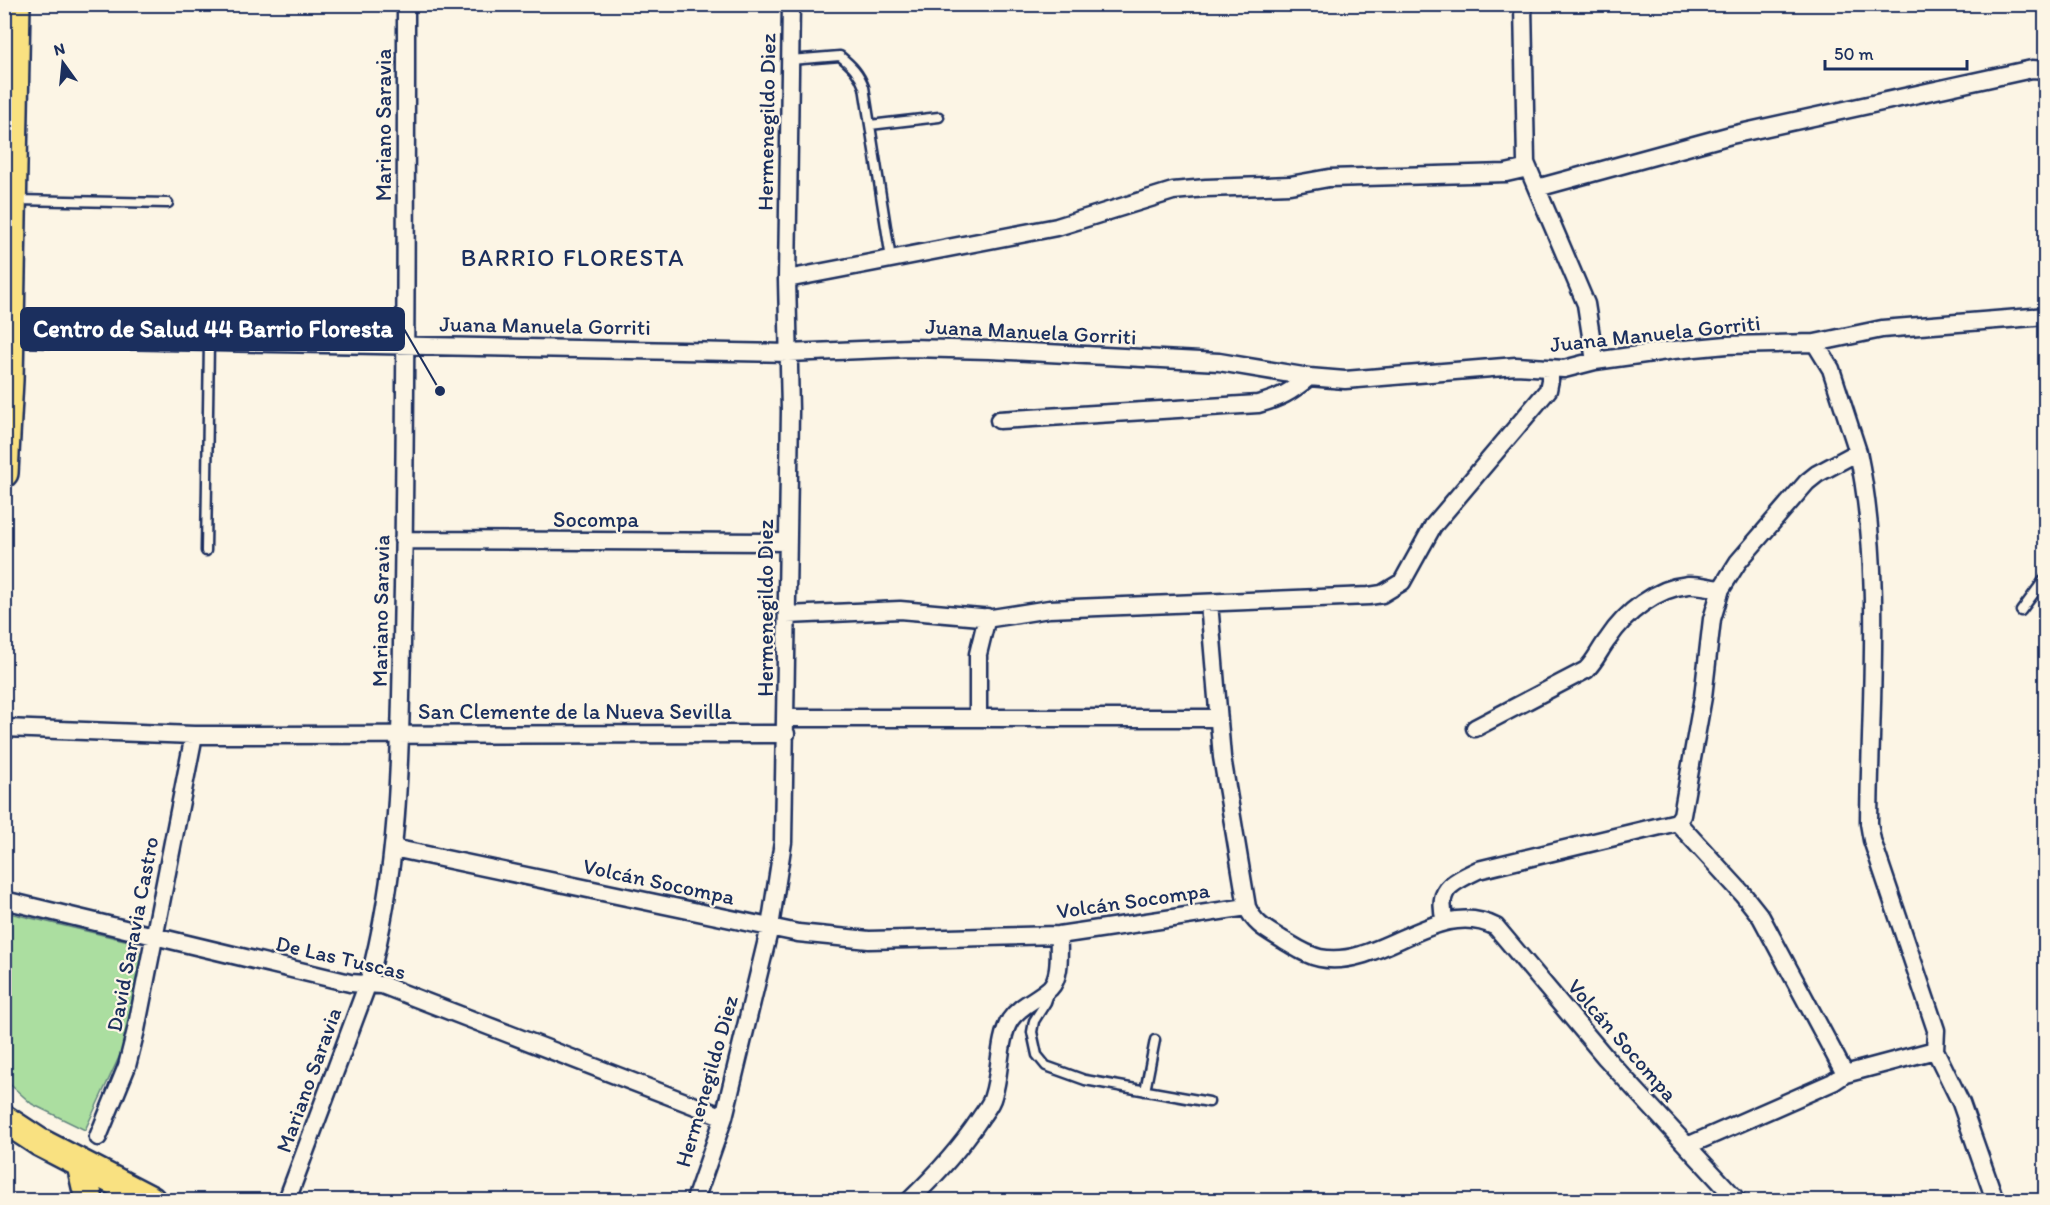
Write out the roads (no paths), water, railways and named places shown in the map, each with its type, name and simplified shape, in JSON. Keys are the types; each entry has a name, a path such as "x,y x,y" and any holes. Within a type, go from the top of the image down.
{"main road":[{"path":"4,473 10,338 12,200 9,155 16,4"},
{"path":"4,1119 39,1142 151,1200"},
{"path":"81,1165 89,1200"},
{"path":"81,1165 116,1200"}],"street":[{"name":"Mariano Saravia","path":"287,1200 368,983 376,954 393,848 400,734 404,540 406,4"},
{"name":"Hermenegildo Diez","path":"695,1200 724,1118 770,927 783,842 790,411 787,279 791,4"},
{"path":"1523,4 1525,154 1528,168 1586,303 1595,361"},
{"path":"1538,188 1731,135 2032,69 2046,70"},
{"path":"787,279 1058,227 1173,191 1290,185 1329,178 1506,173 1528,168"},
{"name":"Juana Manuela Gorriti","path":"10,338 788,353 910,348 990,350 1219,362 1309,377 1345,380 1516,366 1564,369 1595,361 1727,345 1815,343 1882,329 2046,316"},
{"path":"1815,343 1831,369 1858,452 1867,494 1873,667 1869,822 1877,860 1936,1030 1935,1050 1961,1102 1995,1200"},
{"path":"787,615 900,610 987,617 1050,609 1370,596 1394,588 1402,582 1433,526 1548,390 1550,369"},
{"path":"999,420 1258,404 1277,399 1309,377"},
{"path":"1445,921 1441,908 1442,897 1451,885 1478,870 1677,822 1682,815 1703,697 1712,619 1721,589 1738,562 1807,482 1817,474 1858,452"},
{"name":"Socompa","path":"404,540 788,542"},
{"path":"1475,728 1586,670 1594,662 1608,637 1654,595 1671,588 1689,585 1721,589"},
{"path":"1209,603 1222,757 1247,907"},
{"path":"978,718 978,654 987,617"},
{"name":"San Clemente de la Nueva Sevilla","path":"4,728 194,735 400,734 786,726 978,718 1218,718"},
{"name":"David Saravia Castro","path":"98,1137 127,1065 156,938 194,735"},
{"path":"1677,822 1761,917 1845,1074"},
{"name":"Volcán Socompa","path":"393,848 830,938 869,940 1059,935 1247,907 1252,919 1304,952 1320,958 1337,959 1361,954 1445,921 1476,918 1496,927 1606,1058 1737,1200"},
{"name":"De Las Tuscas","path":"4,900 350,983 382,985 724,1118"},
{"path":"910,1200 964,1143 992,1100 999,1080 1003,1043 1011,1020 1022,1007 1051,987 1057,970 1059,935"},
{"path":"1687,1146 1833,1082 1845,1074 1935,1050"}],"lane":[{"path":"790,60 840,56 860,76 891,259"},
{"path":"870,125 939,117"},
{"path":"12,200 168,203"},
{"path":"206,551 209,341"},
{"path":"2021,611 2046,577"},
{"path":"1051,987 1046,1002 1034,1021 1032,1032 1037,1055 1046,1066 1085,1080 1209,1102"},
{"path":"1145,1091 1155,1040"}],"place":[{"name":"Centro de Salud 44 Barrio Floresta","path":"440,391"}],"district":[{"name":"BARRIO FLORESTA","path":"573,258"}]}
